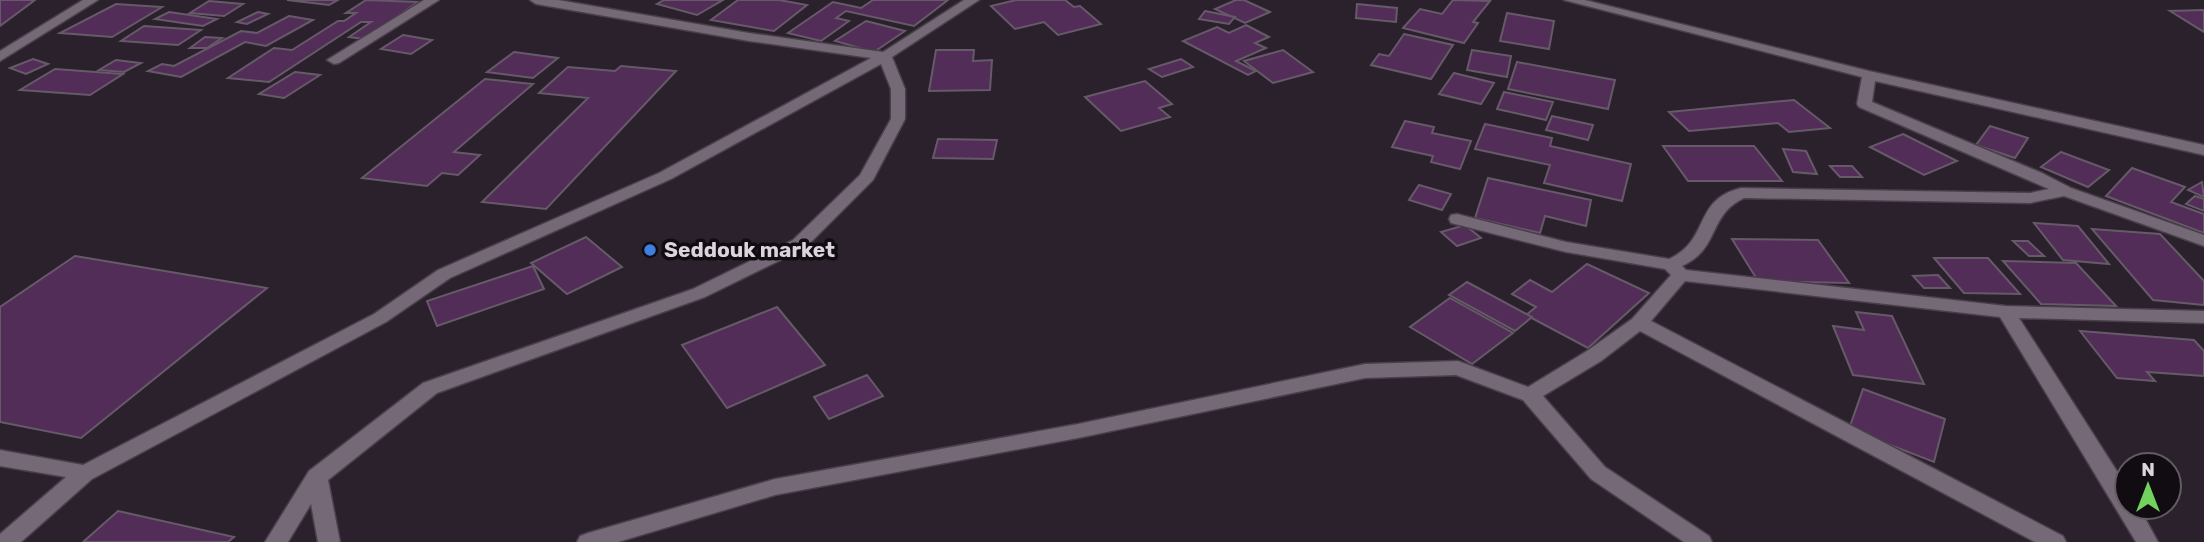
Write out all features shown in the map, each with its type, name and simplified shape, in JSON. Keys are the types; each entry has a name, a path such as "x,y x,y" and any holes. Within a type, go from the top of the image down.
{"street":[{"path":"0,47 67,0"},
{"path":"0,57 92,0"},
{"path":"334,60 433,0"},
{"path":"536,0 749,37 885,57"},
{"path":"6,542 85,473 380,318 444,274 665,176 885,57 973,0"},
{"path":"1570,0 1869,75 2204,150"},
{"path":"276,542 317,477 430,388 699,293 799,244 867,177 898,119 898,89 885,57"},
{"path":"1869,75 1864,104 2036,176 2065,191 2204,241"},
{"path":"1530,395 1594,356 1639,323 1676,270 1693,254 1715,208 1724,199 1741,193 2030,198 2065,191"},
{"path":"1457,219 1566,247 1676,270 2006,312 2204,317"},
{"path":"2006,312 2113,482"},
{"path":"1639,323 2055,542"},
{"path":"588,542 775,487 1078,431 1365,371 1458,368 1530,395 1598,472 1701,542"},
{"path":"0,458 85,473"},
{"path":"317,477 329,542"},
{"path":"2136,521 2147,542"}],"building":[{"path":"0,0 35,0 0,26"},
{"path":"287,0 338,0 329,5"},
{"path":"366,0 418,2 364,39 349,37 371,22 361,22 269,82 228,78 274,48 292,50 338,21 344,21 356,13 346,13"},
{"path":"664,0 723,0 697,15 657,4"},
{"path":"738,0 779,0 807,5 774,31 711,20"},
{"path":"873,0 948,0 914,26 846,11 836,18 849,21 821,41 788,33 833,2 861,8"},
{"path":"1016,0 1065,0 1074,7 1080,6 1101,24 1058,35 1044,22 1015,29 991,6"},
{"path":"1236,0 1244,0 1270,12 1245,23 1215,9"},
{"path":"1453,0 1490,1 1473,22 1478,23 1464,43 1403,28 1420,9 1442,14"},
{"path":"209,1 243,4 224,16 190,13"},
{"path":"116,4 162,7 112,37 60,33"},
{"path":"1357,4 1397,8 1396,22 1356,18"},
{"path":"2204,10 2204,32 2170,11"},
{"path":"1205,11 1235,17 1229,24 1199,19"},
{"path":"169,12 217,19 203,26 155,19"},
{"path":"258,12 268,14 247,24 237,22"},
{"path":"1507,13 1554,21 1549,49 1500,41"},
{"path":"289,16 313,20 266,46 245,42 181,77 148,71 162,64 174,66 241,31 257,33"},
{"path":"866,21 905,31 874,52 835,41"},
{"path":"1246,25 1269,37 1255,43 1266,48 1236,61 1256,71 1248,75 1183,41 1217,27 1229,33"},
{"path":"144,26 201,30 178,45 121,41"},
{"path":"1404,34 1453,45 1431,79 1371,65 1379,54 1389,56"},
{"path":"403,35 432,40 411,54 381,49"},
{"path":"205,37 222,38 207,48 190,48"},
{"path":"936,50 974,50 973,61 992,60 990,90 929,91"},
{"path":"1283,50 1313,72 1273,83 1244,61"},
{"path":"1472,50 1511,56 1507,77 1467,70"},
{"path":"514,52 558,58 533,78 487,72"},
{"path":"33,59 48,64 26,74 10,68"},
{"path":"1181,59 1193,67 1162,77 1149,69"},
{"path":"116,60 141,63 124,72 99,70"},
{"path":"1517,62 1615,80 1608,109 1508,89"},
{"path":"621,66 676,71 546,209 482,202 588,98 539,93 568,67 615,71"},
{"path":"55,69 123,74 90,95 20,90"},
{"path":"295,72 320,75 284,98 259,94"},
{"path":"1454,73 1494,83 1481,104 1439,94"},
{"path":"485,79 533,84 454,152 480,155 458,175 442,173 427,186 362,178"},
{"path":"1145,81 1172,104 1159,108 1170,117 1121,131 1085,97"},
{"path":"1504,92 1553,102 1546,120 1497,109"},
{"path":"1794,100 1830,128 1789,132 1778,123 1689,131 1669,112"},
{"path":"1552,116 1593,125 1588,140 1546,130"},
{"path":"1405,121 1434,127 1432,133 1471,141 1460,169 1431,162 1433,156 1392,147"},
{"path":"1485,124 1552,138 1550,146 1631,164 1622,201 1544,183 1550,165 1475,149"},
{"path":"1990,126 2028,138 2015,158 1976,145"},
{"path":"1903,134 1957,161 1924,175 1870,147"},
{"path":"938,139 997,140 993,159 933,158"},
{"path":"1663,146 1754,146 1782,181 1688,181"},
{"path":"1783,149 1806,151 1817,174 1793,172"},
{"path":"2061,152 2109,170 2088,187 2041,167"},
{"path":"1830,166 1852,166 1862,177 1840,177"},
{"path":"2132,168 2185,187 2171,202 2204,214 2204,233 2106,196"},
{"path":"1488,178 1591,200 1586,226 1545,216 1540,233 1475,218"},
{"path":"2202,182 2204,197 2188,190"},
{"path":"1419,185 1451,194 1442,210 1409,200"},
{"path":"2195,196 2204,199 2204,211 2186,204"},
{"path":"2034,223 2078,226 2109,264 2063,260"},
{"path":"1465,225 1481,238 1457,246 1441,232"},
{"path":"2092,229 2160,234 2204,281 2204,305 2153,300"},
{"path":"586,237 622,267 567,294 531,263"},
{"path":"1732,239 1818,240 1849,283 1758,281"},
{"path":"2013,241 2028,241 2044,256 2029,256"},
{"path":"75,256 267,288 81,438 0,422 0,307"},
{"path":"1934,258 1988,258 2020,294 1964,293"},
{"path":"2003,261 2076,263 2116,306 2041,304"},
{"path":"1587,264 1649,293 1588,348 1526,315 1536,307 1512,294 1530,280 1552,292"},
{"path":"533,266 544,289 437,326 427,301"},
{"path":"1938,275 1950,288 1924,288 1913,276"},
{"path":"1467,282 1532,317 1515,331 1449,295"},
{"path":"1450,298 1513,333 1472,364 1410,327"},
{"path":"777,307 825,365 727,408 682,345"},
{"path":"1856,312 1892,316 1924,384 1853,375 1833,326 1864,330"},
{"path":"2080,331 2194,340 2204,351 2204,376 2147,372 2155,381 2117,378"},
{"path":"867,375 883,396 829,419 814,397"},
{"path":"1863,389 1945,419 1934,462 1849,429"},
{"path":"118,511 234,537 228,542 83,542"}],"place":[{"name":"Seddouk market","path":"650,250"}]}
